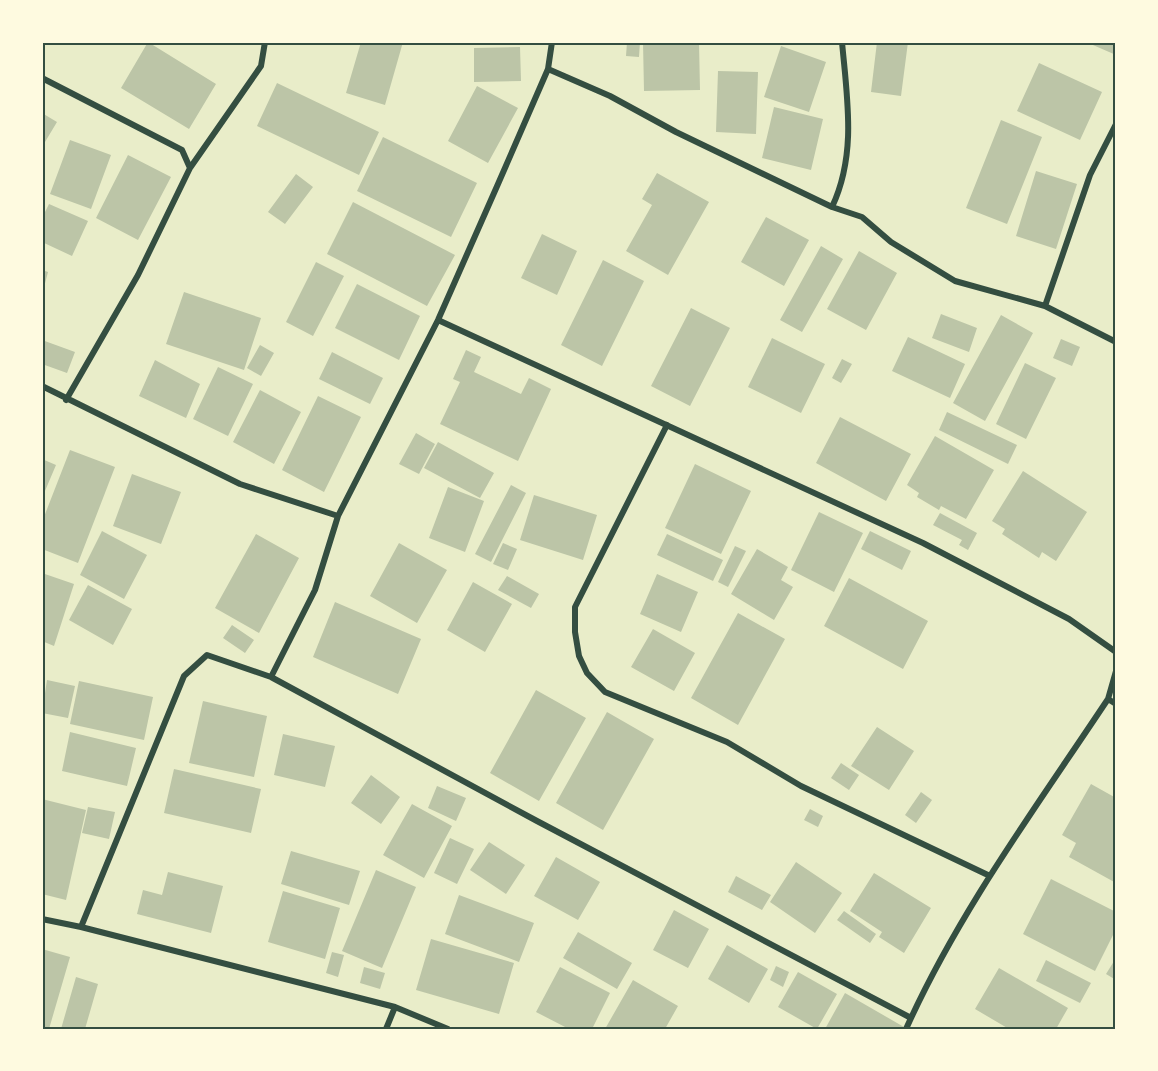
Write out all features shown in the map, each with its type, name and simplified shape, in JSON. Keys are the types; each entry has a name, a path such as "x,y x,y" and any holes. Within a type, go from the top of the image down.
{"street":[{"path":"66,400 138,275 190,168 261,66 265,42"},
{"path":"271,677 315,590 338,516 438,321 548,69 552,42"},
{"path":"832,207 843,184 850,130 842,42"},
{"path":"548,69 610,96 676,132 832,207 862,217 891,242 955,281 1045,306 1116,342"},
{"path":"42,78 182,150 190,168"},
{"path":"1045,306 1090,175 1116,124"},
{"path":"438,321 923,543 1070,619 1116,652"},
{"path":"42,386 66,400 240,484 338,516"},
{"path":"667,425 576,607 579,656 587,674 605,692 727,742 801,786 990,876"},
{"path":"81,927 184,676 207,655 271,677 537,821 911,1018"},
{"path":"906,1029 952,939 990,876 1108,699 1116,671"},
{"path":"1108,699 1116,704"},
{"path":"42,919 395,1007 448,1029"},
{"path":"386,1029 395,1007"}],"building":[{"path":"148,42 216,84 189,129 121,88"},
{"path":"361,42 403,42 385,105 346,93"},
{"path":"627,42 640,42 639,57 626,56"},
{"path":"643,42 699,42 700,90 644,91"},
{"path":"877,42 908,42 901,96 871,92"},
{"path":"1086,42 1116,42 1116,55"},
{"path":"781,46 826,62 809,112 764,97"},
{"path":"520,47 521,81 474,82 474,48"},
{"path":"1039,63 1102,92 1080,140 1017,111"},
{"path":"718,71 758,72 756,134 716,132"},
{"path":"277,83 379,132 359,175 257,126"},
{"path":"477,86 518,108 488,163 448,141"},
{"path":"774,107 823,119 811,170 762,158"},
{"path":"42,113 57,122 42,147"},
{"path":"1001,120 1042,137 1007,224 966,208"},
{"path":"383,137 477,183 451,237 357,191"},
{"path":"70,140 111,155 91,209 50,194"},
{"path":"128,155 171,177 138,240 96,218"},
{"path":"1036,171 1077,184 1056,249 1016,236"},
{"path":"657,173 709,202 668,275 626,251 652,205 642,199"},
{"path":"296,174 313,187 285,224 268,212"},
{"path":"353,202 455,255 427,306 327,254"},
{"path":"49,204 88,221 72,256 42,242 42,218"},
{"path":"766,217 809,240 784,286 741,262"},
{"path":"542,234 577,251 557,295 521,278"},
{"path":"821,246 843,259 802,332 780,320"},
{"path":"859,251 897,273 866,330 827,309"},
{"path":"603,260 644,281 602,366 561,345"},
{"path":"316,262 344,276 313,336 286,322"},
{"path":"42,270 48,272 43,291 42,291"},
{"path":"357,284 420,316 399,360 335,328"},
{"path":"184,292 261,318 244,370 166,344"},
{"path":"691,308 730,328 690,406 651,386"},
{"path":"941,314 977,328 969,352 932,338"},
{"path":"1001,315 1033,333 985,421 953,403"},
{"path":"908,337 965,364 950,398 892,371"},
{"path":"772,338 825,364 801,413 748,387"},
{"path":"1061,339 1080,347 1072,366 1053,358"},
{"path":"42,340 75,352 67,373 42,364"},
{"path":"260,345 274,353 261,376 247,368"},
{"path":"466,350 481,357 474,372 521,394 529,378 551,389 518,461 440,424 460,382 453,379"},
{"path":"332,352 383,378 370,404 319,379"},
{"path":"842,359 852,364 841,383 832,378"},
{"path":"155,360 200,384 186,418 139,396"},
{"path":"1025,363 1056,378 1026,439 996,424"},
{"path":"218,367 253,384 228,436 193,419"},
{"path":"260,390 301,412 274,464 233,442"},
{"path":"318,396 361,417 324,492 282,470"},
{"path":"947,412 1017,445 1008,464 939,430"},
{"path":"840,417 911,454 886,501 816,463"},
{"path":"416,433 435,444 419,474 399,464"},
{"path":"935,436 994,470 966,519 941,506 939,510 917,497 919,493 907,485"},
{"path":"438,442 494,473 480,498 424,468"},
{"path":"70,450 115,467 78,563 42,549 42,522"},
{"path":"42,459 56,465 42,498"},
{"path":"695,464 751,491 721,554 665,528"},
{"path":"1023,471 1087,512 1056,561 1042,552 1039,558 1002,534 1005,529 992,521"},
{"path":"132,474 181,492 161,544 113,526"},
{"path":"511,485 526,493 491,562 475,554"},
{"path":"448,487 484,501 465,552 429,538"},
{"path":"534,495 597,515 583,560 520,540"},
{"path":"819,512 863,533 834,592 791,570"},
{"path":"940,513 977,533 968,550 959,545 962,540 933,525"},
{"path":"102,531 147,555 124,599 80,575"},
{"path":"870,531 911,551 902,570 861,549"},
{"path":"256,534 299,558 259,633 215,608"},
{"path":"667,534 723,560 713,581 657,555"},
{"path":"399,543 447,570 417,623 370,596"},
{"path":"503,543 517,549 508,570 493,564"},
{"path":"735,546 746,551 728,587 718,582"},
{"path":"757,549 788,567 781,580 793,587 774,620 731,594"},
{"path":"42,573 74,584 54,646 42,641"},
{"path":"657,574 698,592 681,632 640,614"},
{"path":"507,576 539,594 531,608 498,590"},
{"path":"849,578 928,621 903,669 824,626"},
{"path":"473,582 512,604 485,652 447,630"},
{"path":"88,585 132,609 113,645 69,620"},
{"path":"335,602 421,639 398,694 313,657"},
{"path":"738,613 785,639 738,725 691,698"},
{"path":"232,625 254,640 245,653 223,638"},
{"path":"653,629 695,653 674,691 631,667"},
{"path":"47,680 75,686 68,718 42,713"},
{"path":"79,681 153,697 144,740 70,724"},
{"path":"536,690 586,718 539,801 490,773"},
{"path":"203,701 267,716 254,777 189,763"},
{"path":"607,712 654,739 603,830 556,803"},
{"path":"877,727 914,751 889,790 851,766"},
{"path":"70,732 136,748 127,786 62,771"},
{"path":"283,734 335,746 325,787 274,775"},
{"path":"841,763 859,775 849,790 831,778"},
{"path":"174,769 261,789 251,833 164,813"},
{"path":"371,775 400,797 381,824 351,803"},
{"path":"1091,784 1116,798 1116,883 1069,857 1076,843 1062,835"},
{"path":"437,786 466,798 456,821 428,808"},
{"path":"921,792 932,800 916,823 905,815"},
{"path":"42,799 86,810 66,900 42,894"},
{"path":"412,804 452,826 424,878 383,855"},
{"path":"88,807 115,812 109,839 82,833"},
{"path":"810,809 823,816 818,827 804,820"},
{"path":"450,838 474,849 457,884 434,873"},
{"path":"489,842 525,865 506,894 470,870"},
{"path":"291,851 360,871 349,905 281,884"},
{"path":"556,857 600,882 578,920 534,896"},
{"path":"796,862 842,893 815,933 770,902"},
{"path":"376,870 416,887 382,968 342,951"},
{"path":"168,872 223,886 211,933 137,914 143,890 162,895"},
{"path":"874,873 931,908 904,953 879,937 882,932 850,911"},
{"path":"736,876 771,895 762,910 728,892"},
{"path":"1051,879 1116,912 1116,929 1095,971 1023,934"},
{"path":"283,891 340,908 325,959 268,942"},
{"path":"459,895 534,923 519,962 445,934"},
{"path":"674,910 709,929 688,968 653,950"},
{"path":"844,911 876,934 870,943 837,920"},
{"path":"578,932 632,963 617,989 563,958"},
{"path":"431,939 514,963 499,1014 416,990"},
{"path":"727,945 768,969 749,1003 708,979"},
{"path":"42,949 70,957 49,1029 42,1029"},
{"path":"332,952 344,955 338,977 326,973"},
{"path":"1116,958 1116,980 1106,974"},
{"path":"1046,960 1091,983 1080,1003 1036,981"},
{"path":"776,966 789,972 783,987 770,980"},
{"path":"364,967 385,973 380,989 360,983"},
{"path":"560,967 610,993 592,1029 569,1029 536,1012"},
{"path":"999,968 1068,1008 1056,1029 1009,1029 975,1009"},
{"path":"798,972 837,994 817,1029 778,1007"},
{"path":"76,977 98,984 85,1029 61,1029"},
{"path":"633,980 678,1006 665,1029 605,1029"},
{"path":"845,993 904,1027 903,1029 825,1029"}]}
